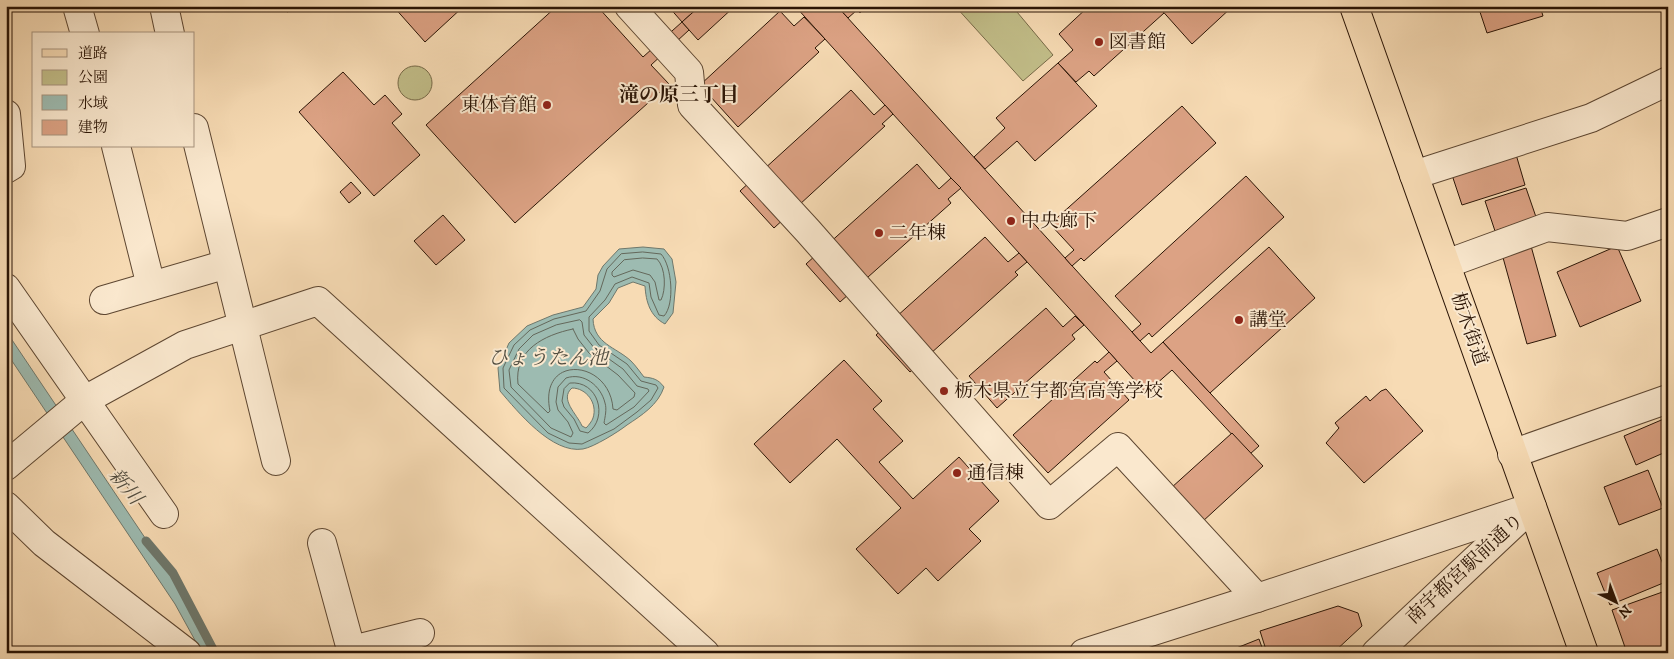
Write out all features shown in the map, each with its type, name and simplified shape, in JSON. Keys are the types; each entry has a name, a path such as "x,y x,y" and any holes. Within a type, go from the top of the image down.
{"main road":[{"name":"栃木街道","path":"1354,6 1584,653"}],"street":[{"path":"77,6 84,32"},
{"path":"164,6 170,32"},
{"path":"629,6 689,72 692,105 808,231 1049,505 1118,447 1257,598"},
{"path":"1414,175 1591,118 1668,81"},
{"path":"6,114 11,166 6,170"},
{"path":"195,132 276,461"},
{"path":"116,148 151,286"},
{"path":"1446,264 1547,227 1627,236 1668,222"},
{"path":"104,300 227,264"},
{"path":"6,288 67,414 164,514"},
{"path":"6,466 67,414 184,345 318,301 705,653"},
{"path":"1512,454 1668,399"},
{"path":"6,506 44,543 187,653"},
{"path":"1084,653 1257,598 1532,506"},
{"name":"南宇都宮駅前通り","path":"1376,653 1532,506"},
{"path":"322,543 352,652 420,633"}],"green space":[{"path":"955,6 1012,6 1053,55 1023,81"},
{"path":"415,66 422,67 427,71 431,76 431,90 427,95 422,99 415,100 408,99 403,95 399,90 398,83 399,76 403,71 408,67"}],"water":[{"name":"ひょうたん池","path":"643,247 664,249 672,259 676,282 673,313 665,324 660,321 652,313 646,298 645,286 633,282 618,288 609,303 593,319 594,327 602,340 631,361 644,377 655,379 664,387 658,399 649,409 618,431 588,448 571,449 559,445 548,438 516,410 500,391 498,368 509,343 527,326 553,315 583,307 596,289 598,275 603,266 619,249","holes":["572,388 590,397 594,407 593,418 586,428 582,426 568,402 568,392"]},
{"path":"6,331 174,581 214,653 202,653 175,604 6,352"}],"building":[{"path":"285,6 303,6 287,12"},
{"path":"393,6 464,6 425,42"},
{"name":"東体育館","path":"557,6 597,6 643,57 682,22 689,30 651,65 669,84 515,223 426,125"},
{"path":"668,6 700,6 682,22"},
{"path":"700,6 735,6 698,40 682,22"},
{"name":"中央廊下","path":"795,6 837,6 1151,353 1163,342 1259,446 1250,454 1172,370 1146,393"},
{"path":"837,6 867,6 860,13 857,10 848,18"},
{"name":"図書館","path":"1089,6 1158,6 1164,13 1094,76 1089,71 1076,82 1058,63 1073,50 1059,34"},
{"path":"1158,6 1233,6 1192,44"},
{"path":"1478,6 1540,6 1543,16 1487,33"},
{"path":"780,11 794,26 804,17 825,39 815,48 819,52 738,127 700,85"},
{"path":"1058,63 1097,106 1035,161 1017,141 985,169 974,157 1005,128 996,118"},
{"path":"343,72 374,105 385,95 402,114 392,123 420,155 374,196 299,112"},
{"path":"851,90 874,115 885,105 893,114 882,124 885,126 774,228 740,191"},
{"path":"1182,106 1216,143 1084,261 1081,258 1072,266 1065,258 1074,250 1050,224"},
{"path":"1515,151 1525,185 1462,205 1451,172"},
{"name":"二年棟","path":"917,164 939,189 951,178 961,188 948,199 951,203 840,302 806,264"},
{"path":"1246,176 1284,217 1152,337 1149,333 1140,341 1132,332 1141,324 1115,296"},
{"path":"351,182 361,193 349,203 340,192"},
{"path":"1526,188 1536,217 1495,231 1485,201"},
{"path":"443,215 465,240 436,265 414,241"},
{"path":"985,237 1008,262 1019,253 1027,262 1015,272 1018,275 910,372 876,335"},
{"path":"1531,246 1556,336 1527,344 1502,254"},
{"path":"1617,246 1641,301 1580,327 1557,272"},
{"name":"講堂","path":"1269,247 1315,298 1210,393 1163,342"},
{"path":"1046,308 1063,327 1075,316 1084,325 1072,335 1075,339 997,408 969,376"},
{"path":"1109,352 1117,361 1104,372 1129,400 1048,473 1013,435 1095,361 1097,363"},
{"name":"通信棟","path":"844,360 882,401 873,409 903,441 879,462 913,499 959,457 999,501 969,529 981,541 938,581 926,568 898,594 856,549 901,508 837,439 790,483 754,444"},
{"path":"1386,389 1423,431 1364,483 1326,443 1339,428 1335,423 1366,396 1370,401"},
{"path":"1666,418 1668,423 1668,451 1636,465 1624,436"},
{"path":"1232,433 1263,466 1202,522 1171,488"},
{"path":"1648,470 1663,508 1619,525 1604,487"},
{"path":"1657,549 1668,581 1610,605 1597,573"},
{"path":"1668,590 1668,653 1627,653 1612,610"},
{"path":"1338,606 1358,613 1362,626 1333,653 1267,653 1260,631"},
{"path":"1259,639 1264,653 1224,653"}],"waterway":[{"name":"新川","path":"146,541 173,573 215,653"}],"place":[{"name":"図書館","path":"1099,42"},
{"name":"東体育館","path":"547,105"},
{"name":"中央廊下","path":"1011,221"},
{"name":"二年棟","path":"879,233"},
{"name":"講堂","path":"1239,320"},
{"name":"栃木県立宇都宮高等学校","path":"944,391"},
{"name":"通信棟","path":"957,473"}],"district":[{"name":"滝の原三丁目","path":"679,95"}]}
